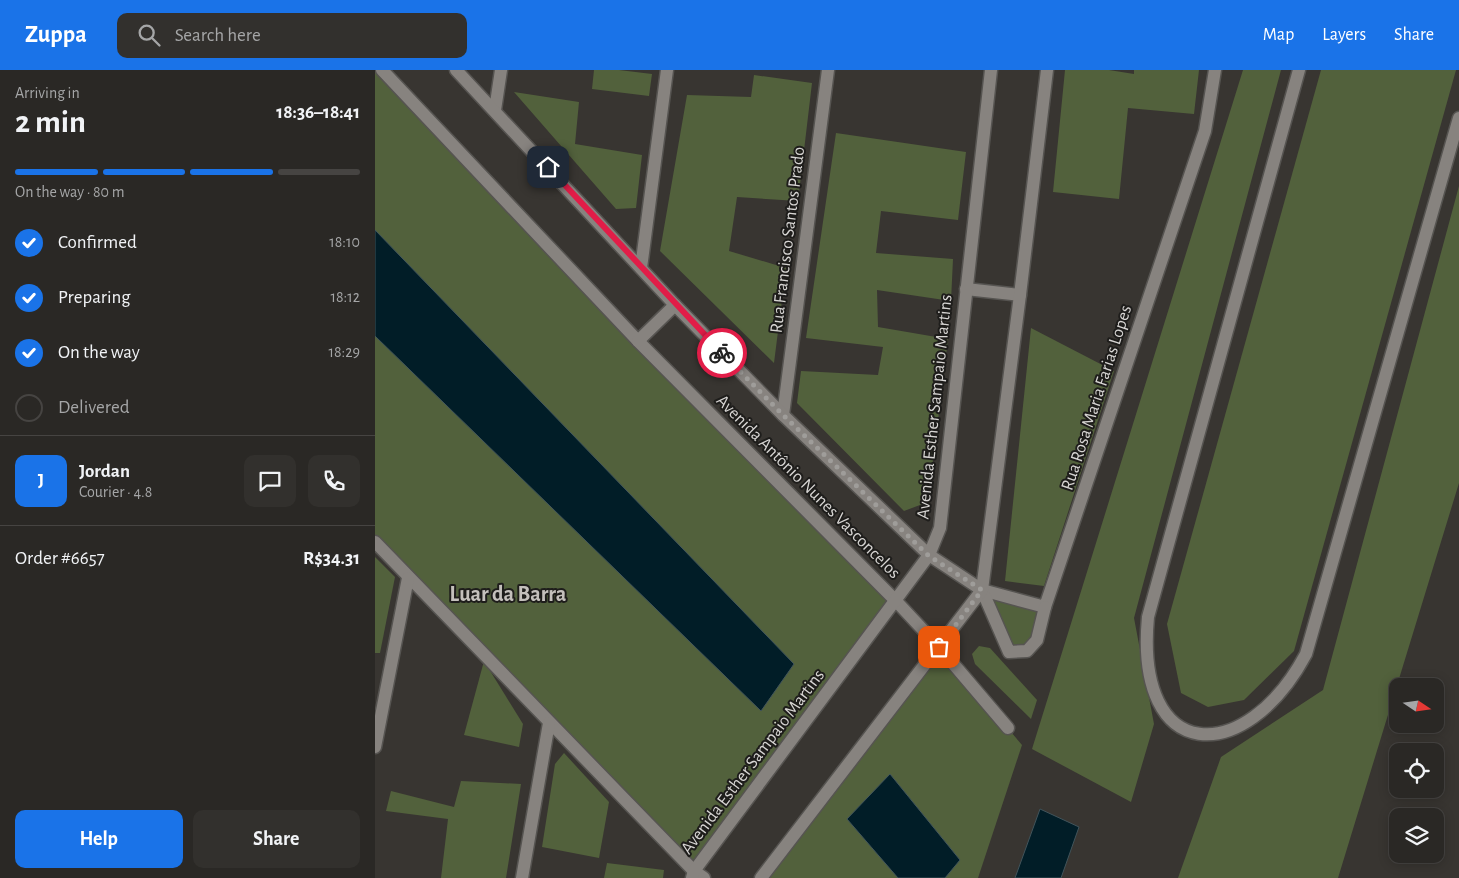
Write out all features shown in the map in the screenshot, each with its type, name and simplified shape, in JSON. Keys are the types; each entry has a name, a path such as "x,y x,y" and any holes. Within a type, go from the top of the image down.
{"street":[{"name":"Avenida Antônio Nunes Vasconcelos","path":"382,70 638,341 896,601 939,647"},
{"name":"Avenida Antônio Nunes Vasconcelos","path":"456,70 675,305 783,415 929,556 982,590"},
{"path":"495,110 501,70"},
{"path":"641,268 667,70"},
{"name":"Rua Francisco Santos Prado","path":"783,415 828,70"},
{"name":"Avenida Esther Sampaio Martins","path":"697,876 929,556 940,528 991,70"},
{"path":"761,878 982,590 1047,70"},
{"name":"Rua Rosa Maria Farias Lopes","path":"982,590 1009,652 1027,651 1037,640 1045,607 1205,131 1215,70"},
{"path":"1299,70 1148,617 1147,658 1157,702 1171,721 1191,733 1216,735 1228,731 1253,716 1282,691 1306,654 1459,118"},
{"path":"966,289 1020,295"},
{"path":"638,341 675,305"},
{"path":"375,542 697,876"},
{"path":"375,747 376,734 408,578"},
{"path":"982,590 1045,607"},
{"path":"939,647 1008,728"},
{"path":"522,878 549,723"}],"green space":[{"path":"375,70 384,70 896,601 694,871 375,542"},
{"path":"594,70 619,70 652,74 649,96 592,89"},
{"path":"1065,70 1109,70 1134,74 1134,70 1199,70 1194,114 1128,108 1119,199 1053,192"},
{"path":"1243,70 1281,70 1134,618 1154,724 1131,802 1032,749"},
{"path":"1321,70 1456,70 1294,651 1244,700 1208,707 1181,693 1167,624"},
{"path":"754,75 812,83 798,201 737,197 729,251 786,268 774,363 660,251 687,95 751,97"},
{"path":"514,92 579,102 575,144 642,155 636,208 616,209"},
{"path":"836,133 966,152 958,220 881,211 876,253 953,259 951,301 877,290 878,327 948,339 928,502 904,511 797,403 801,371 878,375 883,347 806,338"},
{"path":"1459,186 1459,483 1399,678 1389,678 1389,712 1338,878 1178,878 1221,757 1323,690"},
{"path":"1031,328 1114,371 1044,586 1005,581"},
{"path":"375,557 395,577 380,653 375,653"},
{"path":"982,590 1045,607 1037,640 1009,652"},
{"path":"979,646 990,648 1037,700 1031,719 975,664 972,654"},
{"path":"939,647 1022,745 978,878 761,878"},
{"path":"484,661 523,724 519,747 464,735"},
{"path":"564,753 609,802 599,858 542,847 555,764"},
{"path":"461,781 521,784 506,878 441,878 448,819 386,811 391,791 454,807"},
{"path":"607,863 664,870 663,878 604,878"}],"water":[{"path":"375,230 794,664 761,711 375,336"},
{"path":"890,774 960,860 945,878 898,878 847,819"},
{"path":"1040,809 1079,827 1061,878 1015,878"}],"way so far":[{"path":"722,353 783,415 929,556 982,590 939,647"}],"district":[{"name":"Luar da Barra","path":"508,594"}],"route":[{"path":"548,167 675,305 722,353"}]}
